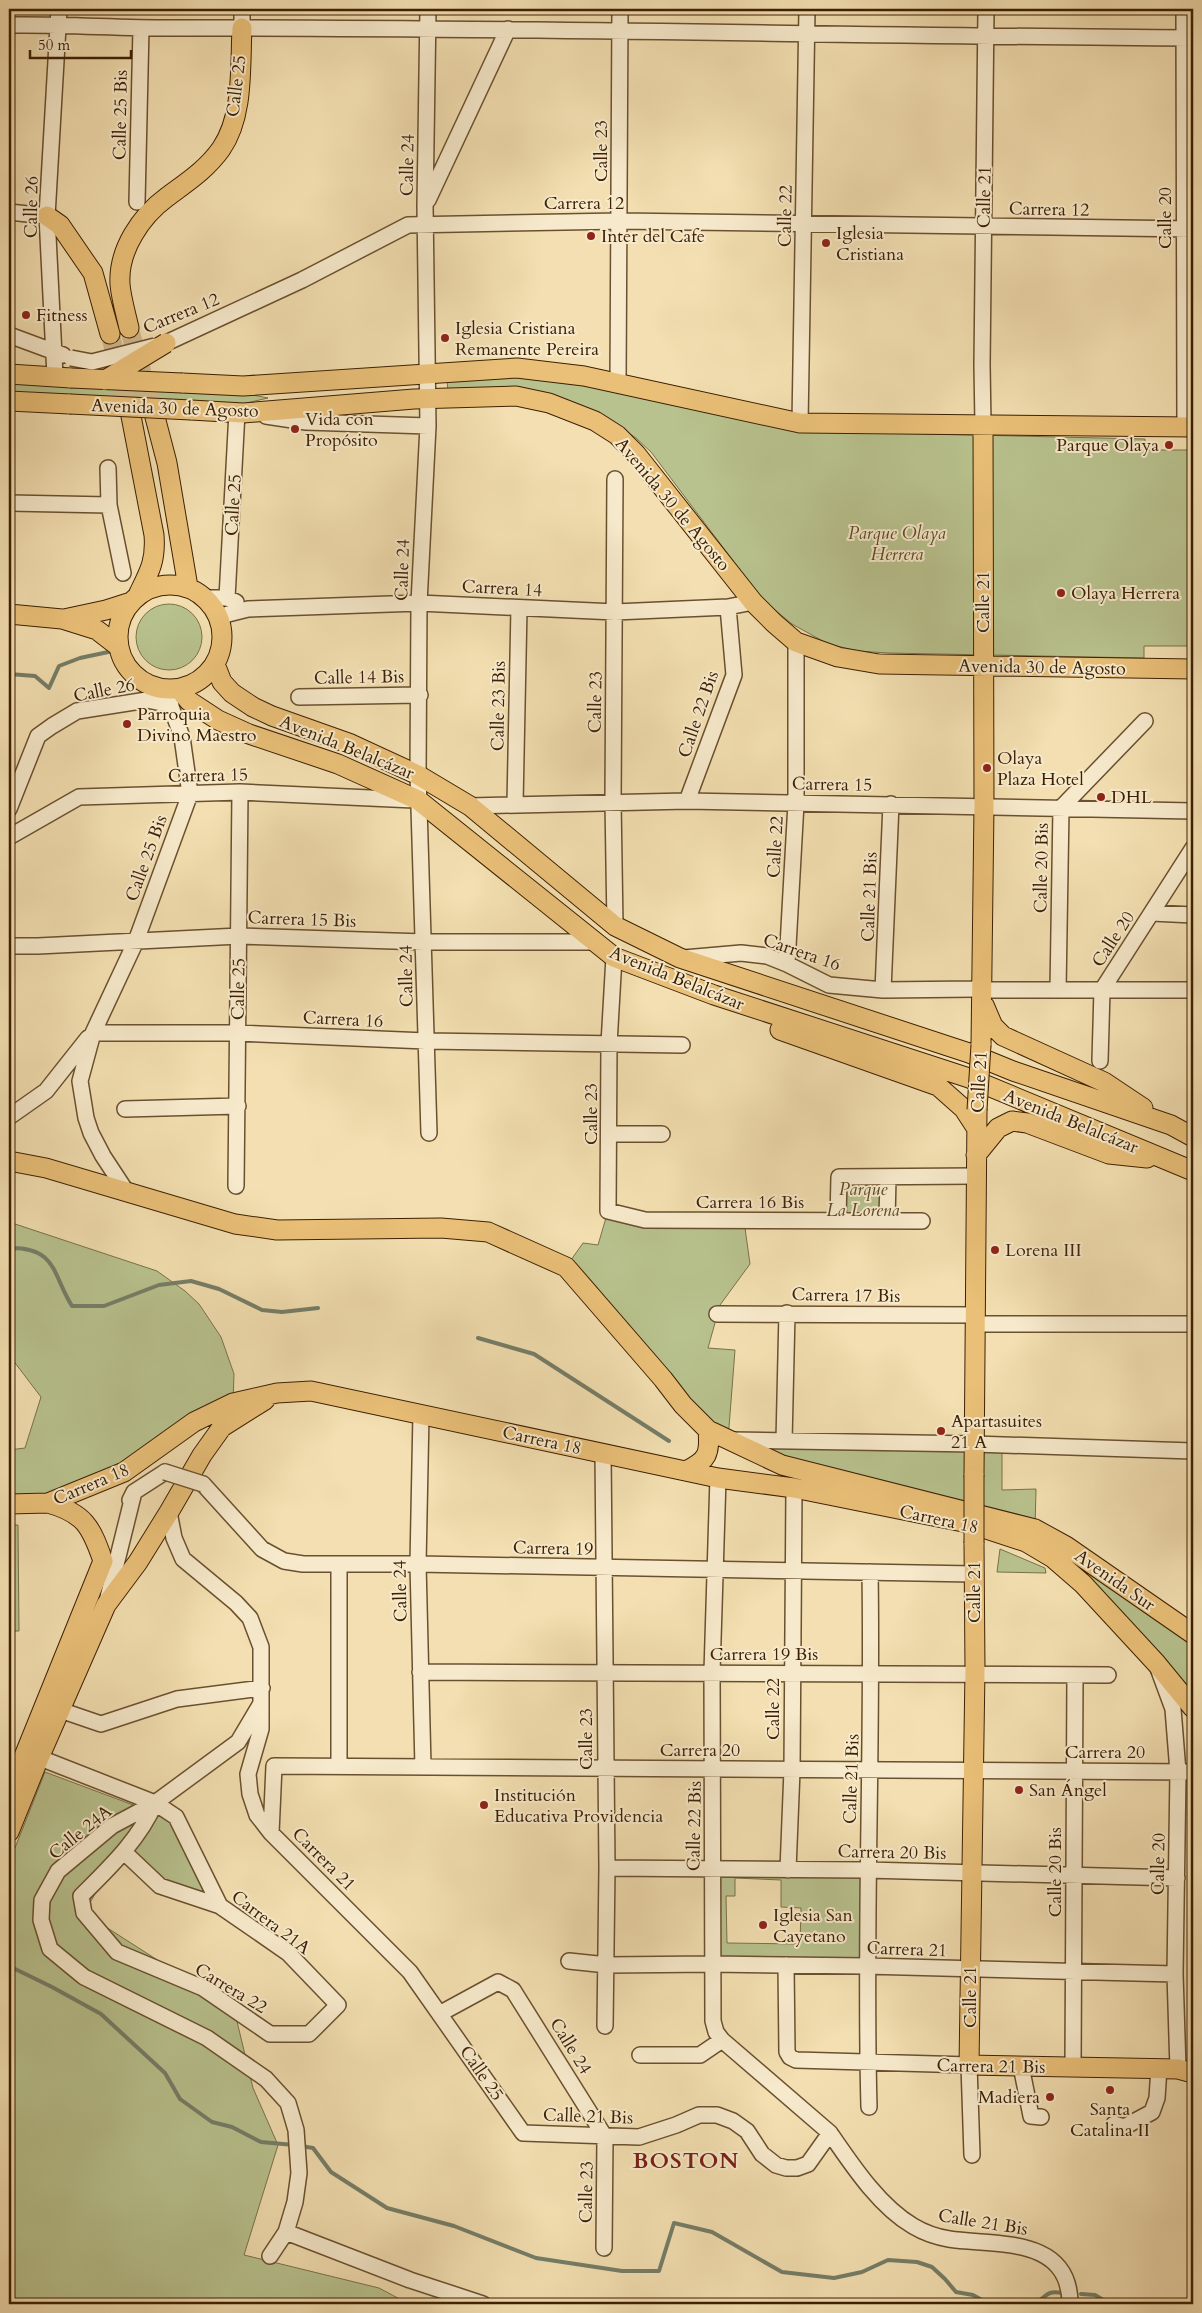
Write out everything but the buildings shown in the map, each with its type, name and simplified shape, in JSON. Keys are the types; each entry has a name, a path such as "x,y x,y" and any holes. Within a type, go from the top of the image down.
{"main road":[{"name":"Calle 25","path":"129,328 120,284 121,271 141,210 166,198 197,176 221,149 231,129 237,103 242,28"},
{"path":"47,216 60,225 93,273 110,334"},
{"path":"105,380 166,343"},
{"name":"Avenida 30 de Agosto","path":"9,374 243,386 517,368 562,372 800,423 1189,427"},
{"name":"Avenida 30 de Agosto","path":"9,401 240,413 428,399 516,396 549,403 571,410 610,430 636,454 752,602 796,642 838,657 879,664 983,667 1193,668"},
{"path":"62,619 106,610 135,597 161,584 180,584 208,598 218,619 220,642 214,664 200,680 172,695 150,686 133,674 125,664 119,647 121,622 135,597 152,568 155,553 154,535 131,416"},
{"path":"155,417 167,463 188,587"},
{"name":"Calle 21","path":"969,2065 974,1771 976,1155 981,1045 979,990 984,806 983,425"},
{"path":"9,614 62,619 97,630 119,647"},
{"name":"Avenida Belalcázar","path":"214,664 222,682 232,693 253,707 272,716 351,744 418,775 470,806 615,926 680,958 970,1053 1013,1071 1171,1125 1193,1137"},
{"name":"Avenida Belalcázar","path":"172,695 189,701 218,720 249,734 338,764 418,800 614,957 714,995 969,1078 1193,1171"},
{"path":"979,990 993,1026 1003,1036 1104,1082 1171,1125"},
{"path":"714,995 758,1022 938,1086 964,1108 977,1129"},
{"path":"976,1155 998,1128 1012,1121 1027,1122 1109,1154 1167,1160"},
{"name":"Carrera 18","path":"9,1161 46,1168 235,1224 277,1230 441,1228 488,1232 566,1267 663,1379 682,1405 708,1430 782,1465 1035,1529"},
{"name":"Carrera 18","path":"9,1504 48,1503 124,1472 194,1422 233,1402 277,1393 311,1391 718,1478 794,1488 968,1523 1026,1542 1053,1558 1083,1584"},
{"path":"9,1787 32,1755 60,1710 106,1605 138,1562 202,1455 222,1427 277,1393"},
{"path":"686,1471 696,1466 706,1456 709,1445 708,1430"},
{"path":"9,1832 57,1672 103,1560 94,1534 83,1521 64,1508 48,1503"},
{"name":"Avenida Sur","path":"1035,1529 1066,1546 1193,1634"},
{"name":"Avenida Sur","path":"1083,1584 1156,1663 1193,1708"},
{"name":"Carrera 21 Bis","path":"969,2065 1159,2068 1186,2071"}],"street":[{"name":"Calle 25","path":"242,9 242,28"},
{"name":"Calle 24","path":"428,9 425,206 428,426 419,603 418,800 429,1133"},
{"name":"Calle 23","path":"618,383 620,9"},
{"name":"Calle 22","path":"800,423 807,9"},
{"name":"Calle 21","path":"983,425 986,9"},
{"name":"Calle 20","path":"1184,9 1188,38 1189,427"},
{"path":"9,25 59,16 141,28 619,29 1188,38"},
{"name":"Calle 26","path":"59,16 47,216 56,353 63,377"},
{"name":"Calle 25 Bis","path":"141,28 141,210"},
{"path":"425,206 508,29"},
{"path":"9,212 47,216"},
{"name":"Carrera 12","path":"9,335 71,358 92,362 166,343 302,280 408,225 425,223 620,221 1189,229"},
{"name":"Calle 25","path":"227,598 240,413"},
{"path":"240,413 306,422 428,426"},
{"path":"108,468 109,505 123,573"},
{"name":"Calle 23","path":"615,479 613,801 615,926"},
{"path":"9,503 109,505"},
{"name":"Carrera 14","path":"208,598 227,598 248,609"},
{"name":"Carrera 14","path":"218,619 228,614 248,609 419,603 615,612 728,607 752,602"},
{"name":"Calle 22 Bis","path":"687,800 734,675 728,607"},
{"name":"Calle 23 Bis","path":"515,804 518,608"},
{"name":"Calle 22","path":"787,964 796,802 796,642"},
{"name":"Calle 26","path":"9,809 38,736 52,726 77,711 172,695"},
{"name":"Calle 25 Bis","path":"126,1191 103,1156 86,1118 80,1081 92,1033 136,941 190,794 182,737 172,695"},
{"name":"Calle 14 Bis","path":"299,697 420,695"},
{"name":"Calle 20 Bis","path":"1058,990 1061,808 1145,721"},
{"name":"Calle 25","path":"236,1186 240,792"},
{"name":"Carrera 15","path":"9,837 79,798 240,792 418,800"},
{"name":"Carrera 15","path":"470,806 687,800 1193,811"},
{"name":"Calle 21 Bis","path":"883,990 891,804"},
{"name":"Calle 20","path":"1100,1061 1102,990 1193,848"},
{"path":"1152,913 1193,915"},
{"name":"Carrera 15 Bis","path":"9,946 239,936 424,942 593,942"},
{"name":"Carrera 16","path":"680,958 741,953 767,956 829,985 883,990 1193,990"},
{"name":"Calle 23","path":"608,1211 610,1134 609,1044 614,957"},
{"name":"Carrera 16","path":"92,1033 237,1032 426,1041 682,1045"},
{"name":"Calle 25 Bis","path":"9,1117 46,1091 92,1033"},
{"path":"124,1109 238,1106"},
{"path":"610,1134 662,1134"},
{"path":"838,1220 839,1177 976,1176"},
{"path":"887,1221 888,1177"},
{"name":"Carrera 16 Bis","path":"608,1211 645,1220 922,1221"},
{"path":"784,1441 787,1313"},
{"name":"Carrera 17 Bis","path":"717,1314 787,1313 1193,1324"},
{"name":"Calle 24","path":"421,1414 418,1564 422,1767"},
{"name":"Carrera 18","path":"728,1440 975,1444 1193,1451"},
{"name":"Calle 23","path":"603,1453 607,1868 605,2026"},
{"name":"Carrera 19","path":"134,1492 165,1472 203,1484 262,1549 284,1561 339,1565 418,1564 974,1574"},
{"name":"Calle 22 Bis","path":"718,1478 712,1672 712,1964 713,2021 716,2032 722,2040"},
{"name":"Calle 22","path":"788,1870 792,1770 794,1488"},
{"path":"103,1560 134,1492"},
{"path":"106,1605 134,1492"},
{"name":"Calle 24A","path":"169,1512 174,1538 183,1559 236,1602 250,1618 261,1647 261,1704 238,1742 155,1803 112,1826 58,1871 42,1900 41,1920 50,1949 84,1977 207,2038 266,2080 288,2103 296,2130 299,2173 295,2202 286,2232 270,2256"},
{"path":"339,1565 339,1766"},
{"name":"Calle 21 Bis","path":"870,1572 872,1673 866,1966 870,2107"},
{"name":"Calle 20","path":"1156,1663 1173,1709 1186,1772 1177,1878 1176,1974 1186,2071"},
{"path":"57,1672 56,1698 60,1710 101,1724 177,1699 262,1688"},
{"name":"Carrera 19 Bis","path":"420,1672 872,1673 974,1676 1108,1675"},
{"name":"Calle 20 Bis","path":"1073,2067 1075,1676"},
{"name":"Carrera 21","path":"261,1704 261,1729 248,1774 250,1794 257,1815 271,1833 410,1972 441,2014"},
{"path":"32,1755 155,1803 176,1817 220,1906"},
{"name":"Carrera 20","path":"271,1833 274,1766 1186,1772"},
{"path":"124,1852 147,1822 155,1803"},
{"name":"Carrera 21A","path":"124,1852 160,1886 220,1906 288,1953 338,2005"},
{"name":"Carrera 22","path":"124,1852 81,1896 84,1913 117,1952 203,1988 270,2034 309,2034 338,2005"},
{"name":"Carrera 20 Bis","path":"607,1868 867,1870 1177,1878"},
{"name":"Carrera 21","path":"569,1961 607,1965 866,1966 1176,1974"},
{"name":"Carrera 21 Bis","path":"786,1965 787,2052 790,2057 796,2060 868,2064 969,2065"},
{"name":"Calle 24","path":"441,2014 498,1982 513,1990 605,2136"},
{"name":"Calle 25","path":"441,2014 523,2133"},
{"path":"640,2056 700,2054 722,2040 830,2133"},
{"name":"Calle 21","path":"969,2065 972,2155"},
{"path":"1021,2066 1031,2116 1041,2117"},
{"path":"1114,2124 1124,2127 1152,2112 1157,2098 1159,2068"},
{"name":"Calle 21 Bis","path":"523,2133 639,2137 699,2115 717,2115 734,2121 747,2131 762,2154 776,2165 786,2168 797,2168 808,2164 830,2133 854,2169 896,2214 924,2231 948,2239 1003,2242 1031,2248 1054,2263 1064,2276 1070,2304"},
{"name":"Calle 23","path":"604,2248 605,2136"},
{"path":"286,2232 410,2280 482,2304"}],"green space":[{"name":"Parque Olaya Herrera","path":"517,375 553,379 797,431 1145,439 1145,450 1193,450 1193,658 1192,646 1144,646 1144,658 888,653 858,651 828,644 792,624 756,591 651,452 636,438 602,415 448,391 447,380"},
{"path":"9,381 243,393 268,398 242,404 9,393"},
{"path":"169,604 182,607 192,614 199,624 202,637 199,650 192,660 182,667 169,670 156,667 146,660 139,650 136,637 139,624 146,614 156,607"},
{"name":"Parque La Lorena","path":"839,1177 888,1177 887,1221 838,1220"},
{"path":"608,1211 744,1221 750,1264 720,1305 708,1348 735,1350 728,1440 566,1267 583,1243 598,1245"},
{"path":"9,1222 157,1271 185,1291 199,1304 221,1337 234,1374 233,1403 70,1495 9,1504 9,1450 25,1448 41,1397 9,1355"},
{"path":"728,1440 1002,1445 1002,1490 1036,1489 1035,1529"},
{"path":"9,1525 18,1525 19,1631 9,1631"},
{"path":"1000,1549 1045,1568 1046,1573 997,1572"},
{"path":"1084,1568 1193,1634 1193,1708 1079,1572"},
{"path":"45,1772 144,1809 84,1913 234,2009 253,2088 278,2145 244,2255 379,2288 409,2304 9,2304 9,1863"},
{"path":"155,1803 176,1817 220,1906 160,1886 124,1852"},
{"path":"712,1869 867,1870 866,1966 712,1964","holes":["735,1878 781,1880 781,1907 801,1908 800,1944 727,1943 726,1896 735,1896"]}],"waterway":[{"path":"9,674 35,676 49,688 59,666 80,658 113,651"},
{"path":"9,1248 25,1249 45,1257 56,1273 72,1306 104,1306 159,1285 191,1281 219,1289 262,1310 282,1312 318,1308"},
{"path":"478,1338 534,1354 669,1441"},
{"path":"9,1966 101,2014 165,2073 180,2099 212,2122 232,2127 261,2142 294,2145"},
{"path":"301,2146 313,2148 331,2172 387,2208 454,2226 536,2258 622,2271 659,2271 674,2223 712,2232 782,2272 834,2278 862,2272 888,2260 917,2262 932,2267 956,2292 973,2295 989,2304"},
{"path":"1034,2304 1049,2293 1062,2293"},
{"path":"1081,2294 1095,2295 1110,2304"},
{"path":"1009,2304 1014,2302 1025,2304"}],"tunnel":[{"path":"129,328 155,417"},
{"path":"110,334 131,416"}],"place":[{"name":"Inter del Cafe","path":"591,236"},
{"name":"Iglesia Cristiana","path":"826,243"},
{"name":"Fitness","path":"26,315"},
{"name":"Iglesia Cristiana Remanente Pereira","path":"445,338"},
{"name":"Vida con Propósito","path":"295,429"},
{"name":"Parque Olaya","path":"1169,445"},
{"name":"Olaya Herrera","path":"1061,593"},
{"name":"Parroquia Divino Maestro","path":"127,724"},
{"name":"Olaya Plaza Hotel","path":"987,768"},
{"name":"DHL","path":"1101,797"},
{"name":"Lorena III","path":"995,1250"},
{"name":"Apartasuites 21 A","path":"941,1431"},
{"name":"San Ángel","path":"1019,1790"},
{"name":"Institución Educativa Providencia","path":"484,1805"},
{"name":"Iglesia San Cayetano","path":"763,1925"},
{"name":"Santa Catalina II","path":"1110,2090"},
{"name":"Madiera","path":"1050,2097"}],"district":[{"name":"BOSTON","path":"686,2160"}]}
